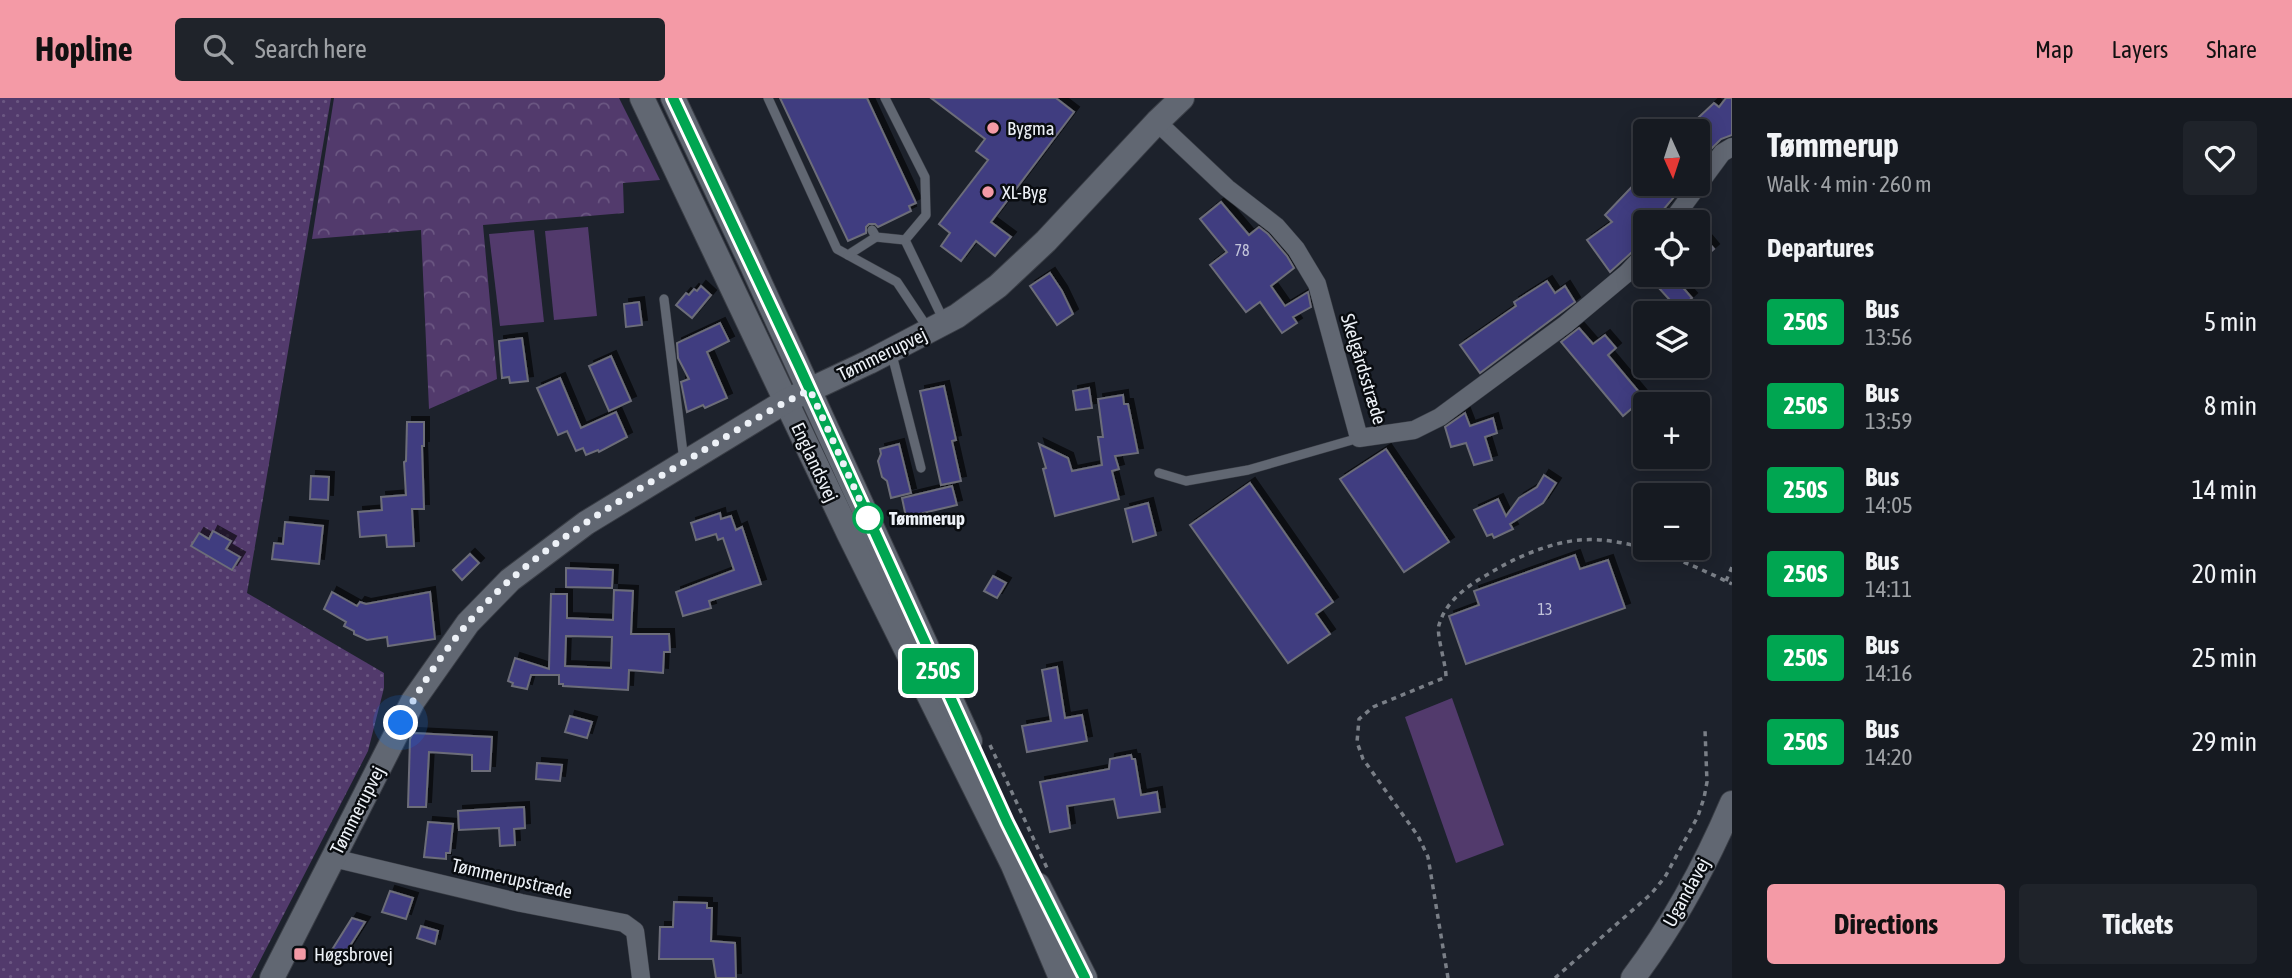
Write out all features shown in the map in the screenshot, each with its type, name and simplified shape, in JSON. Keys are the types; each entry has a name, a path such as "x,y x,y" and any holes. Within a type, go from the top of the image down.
{"main road":[{"name":"Englandsvej","path":"642,98 855,546 1013,865 1061,978"},
{"name":"Englandsvej","path":"673,98 1007,822 1085,978"},
{"name":"Tømmerupvej","path":"272,978 413,701 468,622 510,580 586,523 786,401 957,316 998,286 1046,241 1157,121 1182,98"},
{"name":"Ugandavej","path":"1633,978 1648,959 1684,900 1732,803"}],"street":[{"name":"Skelgårdsstræde","path":"1157,121 1227,188 1276,226 1296,249 1317,284 1359,438 1414,430 1440,417 1566,324 1633,267"},
{"path":"1680,210 1722,153 1732,147"},
{"name":"Tømmerupstræde","path":"332,858 522,903 624,923 635,931 641,978"}],"lane":[{"path":"768,98 837,249 897,282 937,327"},
{"path":"885,98 925,177 926,215 905,240"},
{"path":"848,255 874,233 905,240"},
{"path":"905,240 937,327"},
{"path":"664,299 684,462"},
{"path":"891,351 921,468"},
{"path":"1159,473 1186,481 1248,470 1359,438"}],"path":[{"path":"1448,978 1428,857 1418,836 1363,759 1357,742 1359,719 1373,707 1446,677 1438,628 1446,609 1467,587 1505,564 1533,552 1579,540 1609,541 1643,548 1732,584"},
{"path":"1726,581 1732,567"},
{"path":"1555,978 1651,894 1665,877 1698,816 1704,798 1707,782 1705,730"}],"green space":[{"path":"0,98 331,98 247,593 384,673 384,688 368,751 251,978 0,978"},
{"path":"334,98 619,98 660,180 623,183 624,213 483,225 497,379 429,409 421,230 312,239"},
{"path":"588,227 597,316 554,320 545,231"},
{"path":"534,230 544,322 500,326 489,234"},
{"path":"1452,698 1504,845 1456,863 1405,717"}],"building":[{"path":"780,98 867,98 916,203 909,206 911,211 878,227 869,224 866,233 848,241"},
{"name":"XL-Byg","path":"931,98 1056,98 1074,112 991,222 1011,237 995,256 976,241 961,261 941,246 950,233 939,224 988,160 976,151 985,139"},
{"path":"1726,98 1732,98 1732,135 1721,139 1711,149 1710,119 1697,119 1714,103 1719,107"},
{"path":"1633,186 1633,196 1675,196 1663,210 1633,210 1633,251 1610,272 1587,240 1612,222 1605,215"},
{"path":"1221,202 1249,235 1259,227 1287,256 1294,268 1271,286 1285,306 1308,292 1311,307 1293,317 1297,323 1282,333 1260,302 1246,312 1210,265 1227,252 1200,219"},
{"path":"1050,273 1073,314 1057,325 1030,286"},
{"path":"1547,281 1555,293 1565,286 1575,302 1480,373 1460,345 1516,306 1514,302"},
{"path":"701,286 711,295 692,318 676,305 686,293 689,295"},
{"path":"1658,287 1682,287 1692,298 1689,301 1671,301"},
{"path":"639,302 642,325 626,327 624,304"},
{"path":"720,323 729,341 707,352 727,398 705,408 703,405 687,412 681,382 689,379 678,358 677,343"},
{"path":"1579,328 1593,344 1605,335 1616,348 1608,355 1639,392 1633,392 1633,407 1623,416 1561,342"},
{"path":"522,338 528,381 510,383 509,377 502,378 499,341"},
{"path":"611,356 631,401 609,411 589,366"},
{"path":"560,378 581,428 616,412 627,437 599,452 598,450 586,455 583,448 576,451 567,431 558,435 537,388"},
{"path":"944,386 956,440 952,441 961,481 941,485 920,391"},
{"path":"1089,388 1092,408 1076,410 1073,391"},
{"path":"1123,395 1124,404 1128,404 1138,453 1115,456 1119,469 1112,471 1119,499 1055,516 1039,444 1068,458 1072,471 1102,465 1098,437 1103,437 1098,399"},
{"path":"1465,413 1470,426 1493,418 1497,433 1485,437 1492,460 1474,465 1466,443 1451,447 1445,427"},
{"path":"407,422 424,422 424,509 412,509 414,546 387,547 386,535 360,537 358,512 382,510 381,497 406,495 404,462"},
{"path":"899,444 911,493 891,498 878,461 880,449"},
{"path":"1386,449 1449,542 1404,572 1340,479"},
{"path":"1544,475 1556,483 1543,503 1510,524 1513,529 1494,538 1492,534 1487,536 1474,510 1498,499 1506,516 1519,498 1537,487"},
{"path":"311,476 329,477 328,500 310,499"},
{"path":"1250,483 1333,602 1316,614 1330,634 1288,663 1190,525"},
{"path":"952,486 957,505 906,517 902,498"},
{"path":"1148,503 1156,535 1133,542 1125,509"},
{"path":"720,513 721,519 731,516 736,530 742,527 761,584 709,601 711,608 683,616 676,592 734,570 723,538 718,540 716,534 696,540 691,523"},
{"path":"285,522 323,526 319,564 272,559 274,543 283,544"},
{"path":"213,531 231,541 226,549 240,557 232,570 191,546 199,533 209,539"},
{"path":"470,554 479,563 462,580 453,570"},
{"path":"1575,555 1580,569 1608,560 1625,608 1466,664 1449,616 1479,605 1474,591"},
{"path":"566,568 613,570 612,588 566,587"},
{"path":"993,576 1006,583 997,598 984,591"},
{"path":"614,590 633,591 631,634 669,634 670,652 664,652 663,673 629,670 628,690 563,686 559,684 559,675 531,675 527,689 512,686 513,683 508,681 515,658 549,669 551,594 567,594 567,618 613,620","holes":["566,636 612,637 611,668 565,666"]},
{"path":"332,592 357,606 360,602 366,604 430,592 435,639 388,646 387,637 367,640 354,634 354,631 344,626 346,622 324,609"},
{"path":"1057,667 1065,718 1082,715 1087,741 1027,752 1022,726 1051,721 1042,670"},
{"path":"570,716 592,722 587,738 565,732"},
{"path":"413,733 492,737 490,771 472,771 472,755 429,752 426,807 408,807 410,739"},
{"path":"1131,755 1132,759 1135,759 1141,795 1157,792 1160,812 1118,818 1114,799 1067,806 1070,828 1050,832 1040,782 1109,769 1110,759"},
{"path":"537,763 562,765 560,781 536,779"},
{"path":"524,807 525,828 514,829 515,845 500,846 499,828 459,830 458,811"},
{"path":"428,822 453,824 450,853 446,853 446,859 424,857"},
{"path":"390,891 413,898 406,919 382,912"},
{"path":"674,902 707,903 707,908 712,908 711,941 735,943 736,978 716,978 713,959 659,959 660,927 673,927"},
{"path":"352,918 365,922 341,960 330,953"},
{"path":"421,926 438,931 435,944 417,938"}],"bus line":[{"name":"250S","path":"673,98 800,368 1007,822 1085,978"}],"place":[{"name":"Bygma","path":"993,128"},
{"name":"XL-Byg","path":"988,192"},
{"name":"Tømmerup","path":"868,518"},
{"name":"Høgsbrovej","path":"300,954"}],"route":[{"path":"401,723 413,701 468,622 510,580 586,523 775,407 810,390 868,518"}]}
